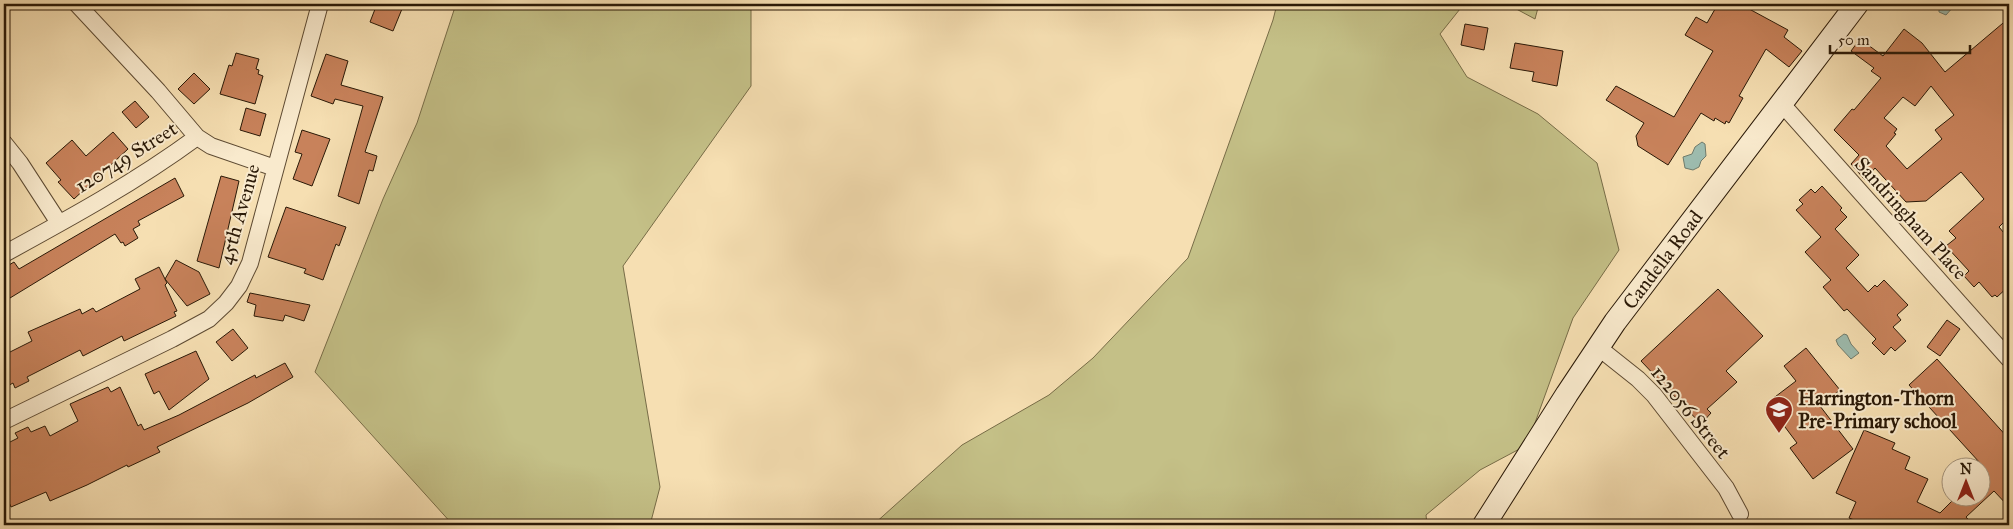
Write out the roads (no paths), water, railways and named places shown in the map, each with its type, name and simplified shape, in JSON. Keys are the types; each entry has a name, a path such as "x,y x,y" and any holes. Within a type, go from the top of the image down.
{"street":[{"path":"77,4 158,91 197,137"},
{"name":"45th Avenue","path":"4,421 172,339 208,319 226,304 239,286 250,263 320,4"},
{"name":"Candella Road","path":"1484,525 1615,322 1857,4"},
{"name":"Sandringham Place","path":"1782,104 2009,359"},
{"name":"120749 Street","path":"4,254 162,162 197,137 211,146 275,168"},
{"path":"4,143 60,223"},
{"name":"122056 Street","path":"1599,348 1638,379 1654,395 1726,488 1740,514"}],"place":[{"name":"Harrington-Thorn Pre-Primary school","path":"1779,434"}]}
